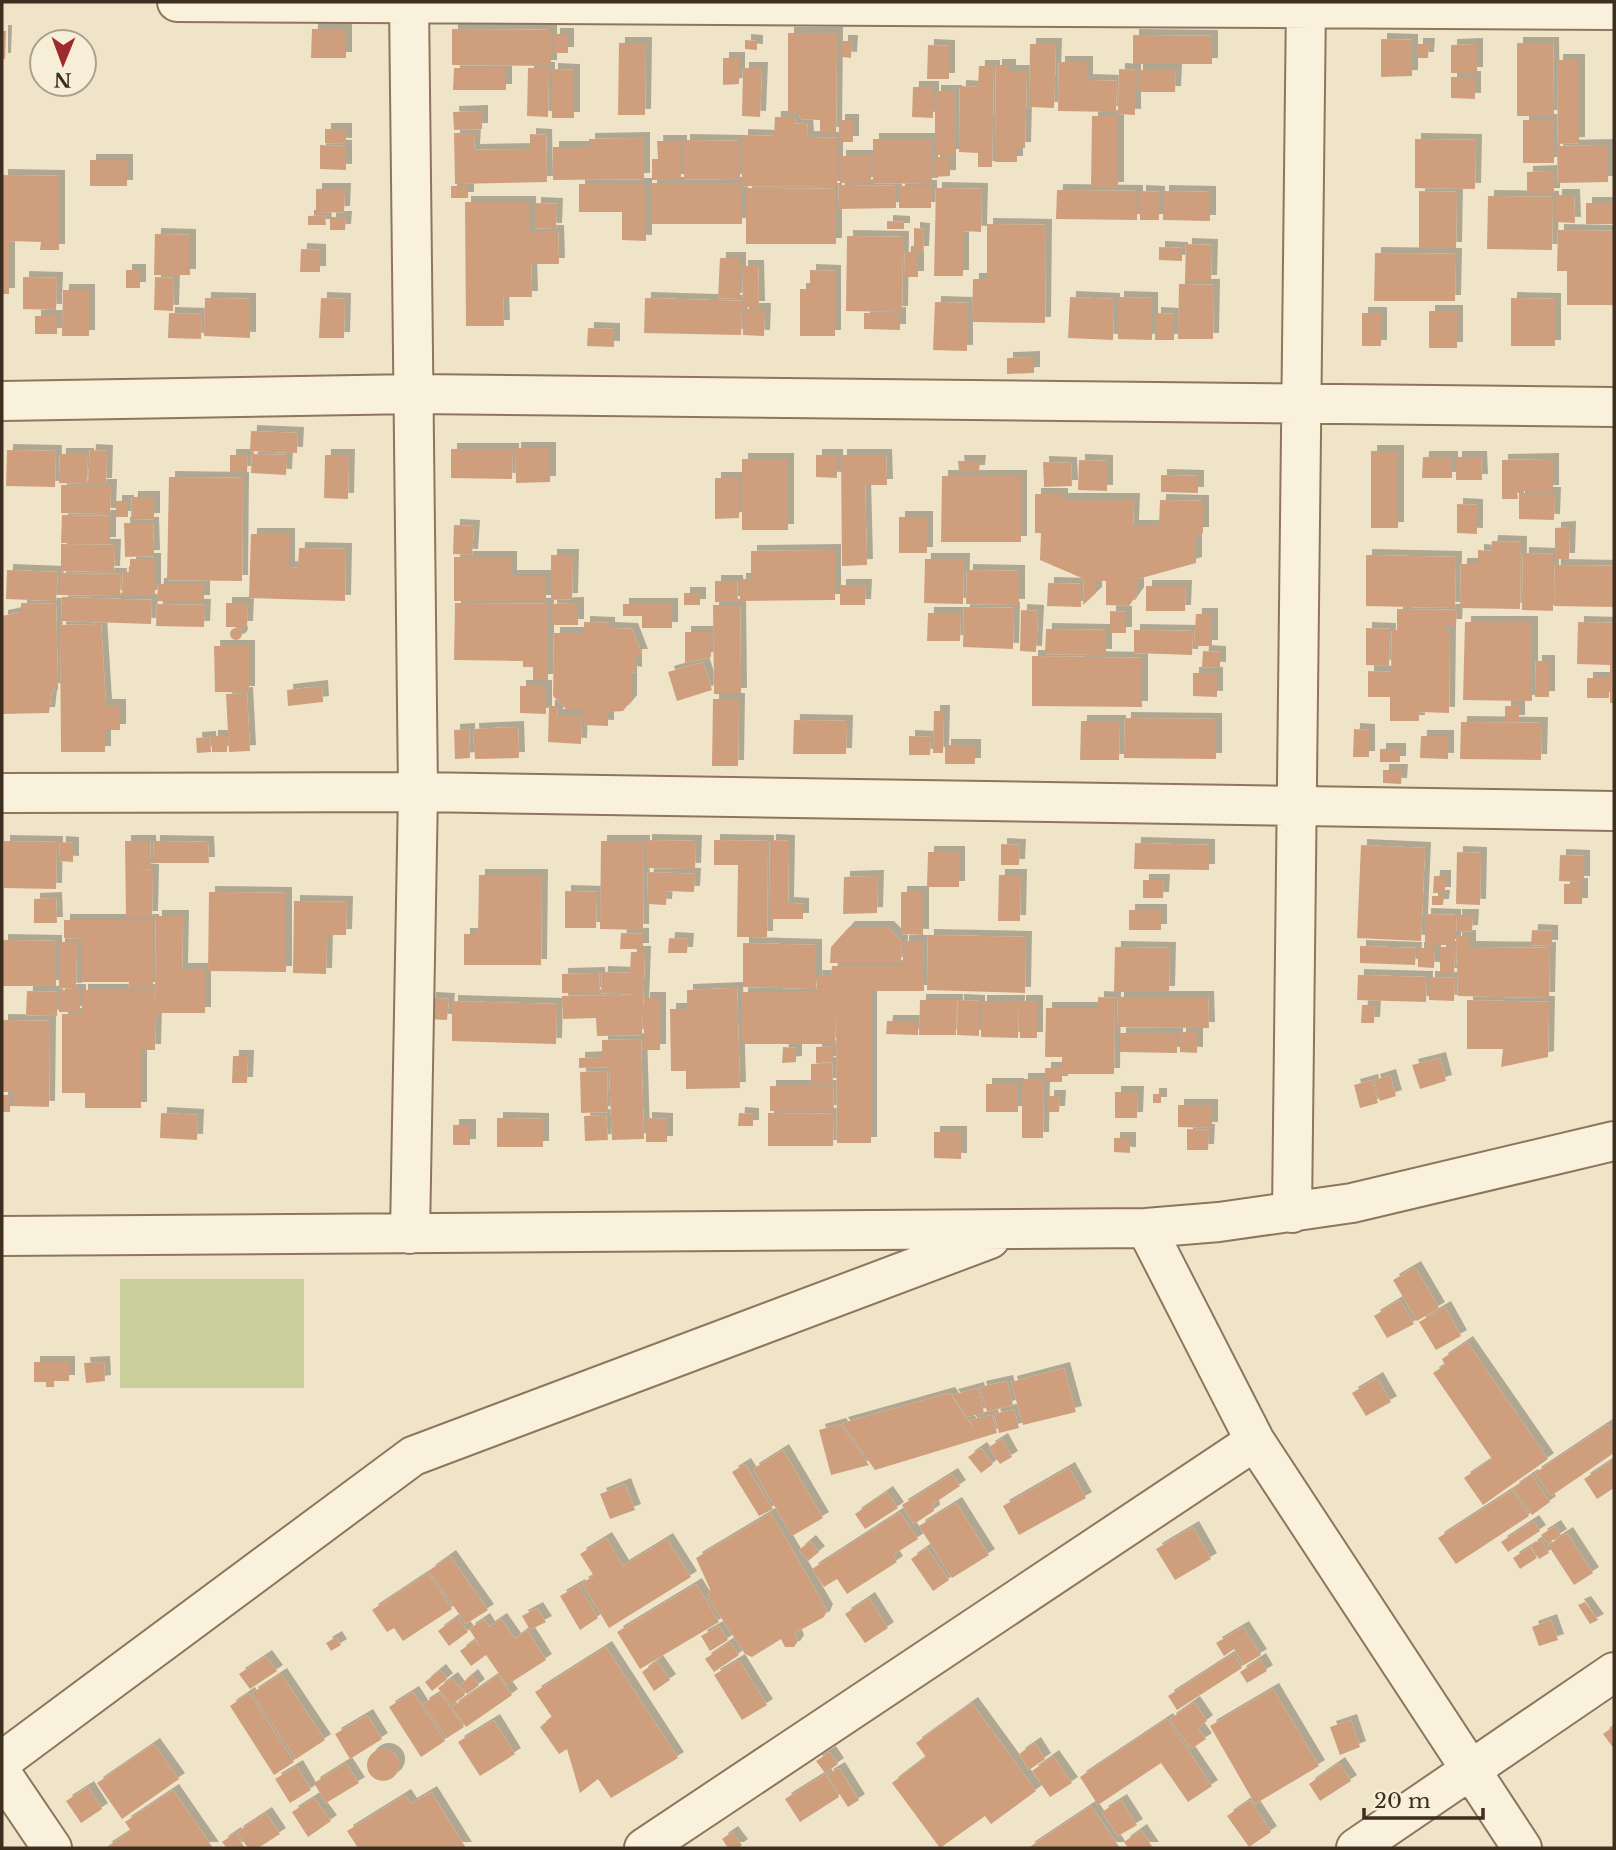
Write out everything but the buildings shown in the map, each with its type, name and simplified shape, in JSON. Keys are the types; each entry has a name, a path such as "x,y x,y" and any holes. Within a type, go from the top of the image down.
{"street":[{"path":"177,2 1306,5 1614,10"},
{"path":"409,4 418,792 410,1234"},
{"path":"1292,1213 1306,5"},
{"path":"2,401 415,394 1614,407"},
{"path":"2,793 418,792 1614,811"},
{"path":"2,1236 1146,1228 1292,1213 1411,1191 1614,1141"},
{"path":"1146,1228 1255,1441 1522,1848"},
{"path":"2,1761 413,1455 1012,1231"},
{"path":"645,1848 1255,1441"},
{"path":"1356,1848 1614,1672"},
{"path":"2,1774 52,1848"}],"green space":[{"path":"120,1279 304,1279 304,1388 120,1388"}]}
